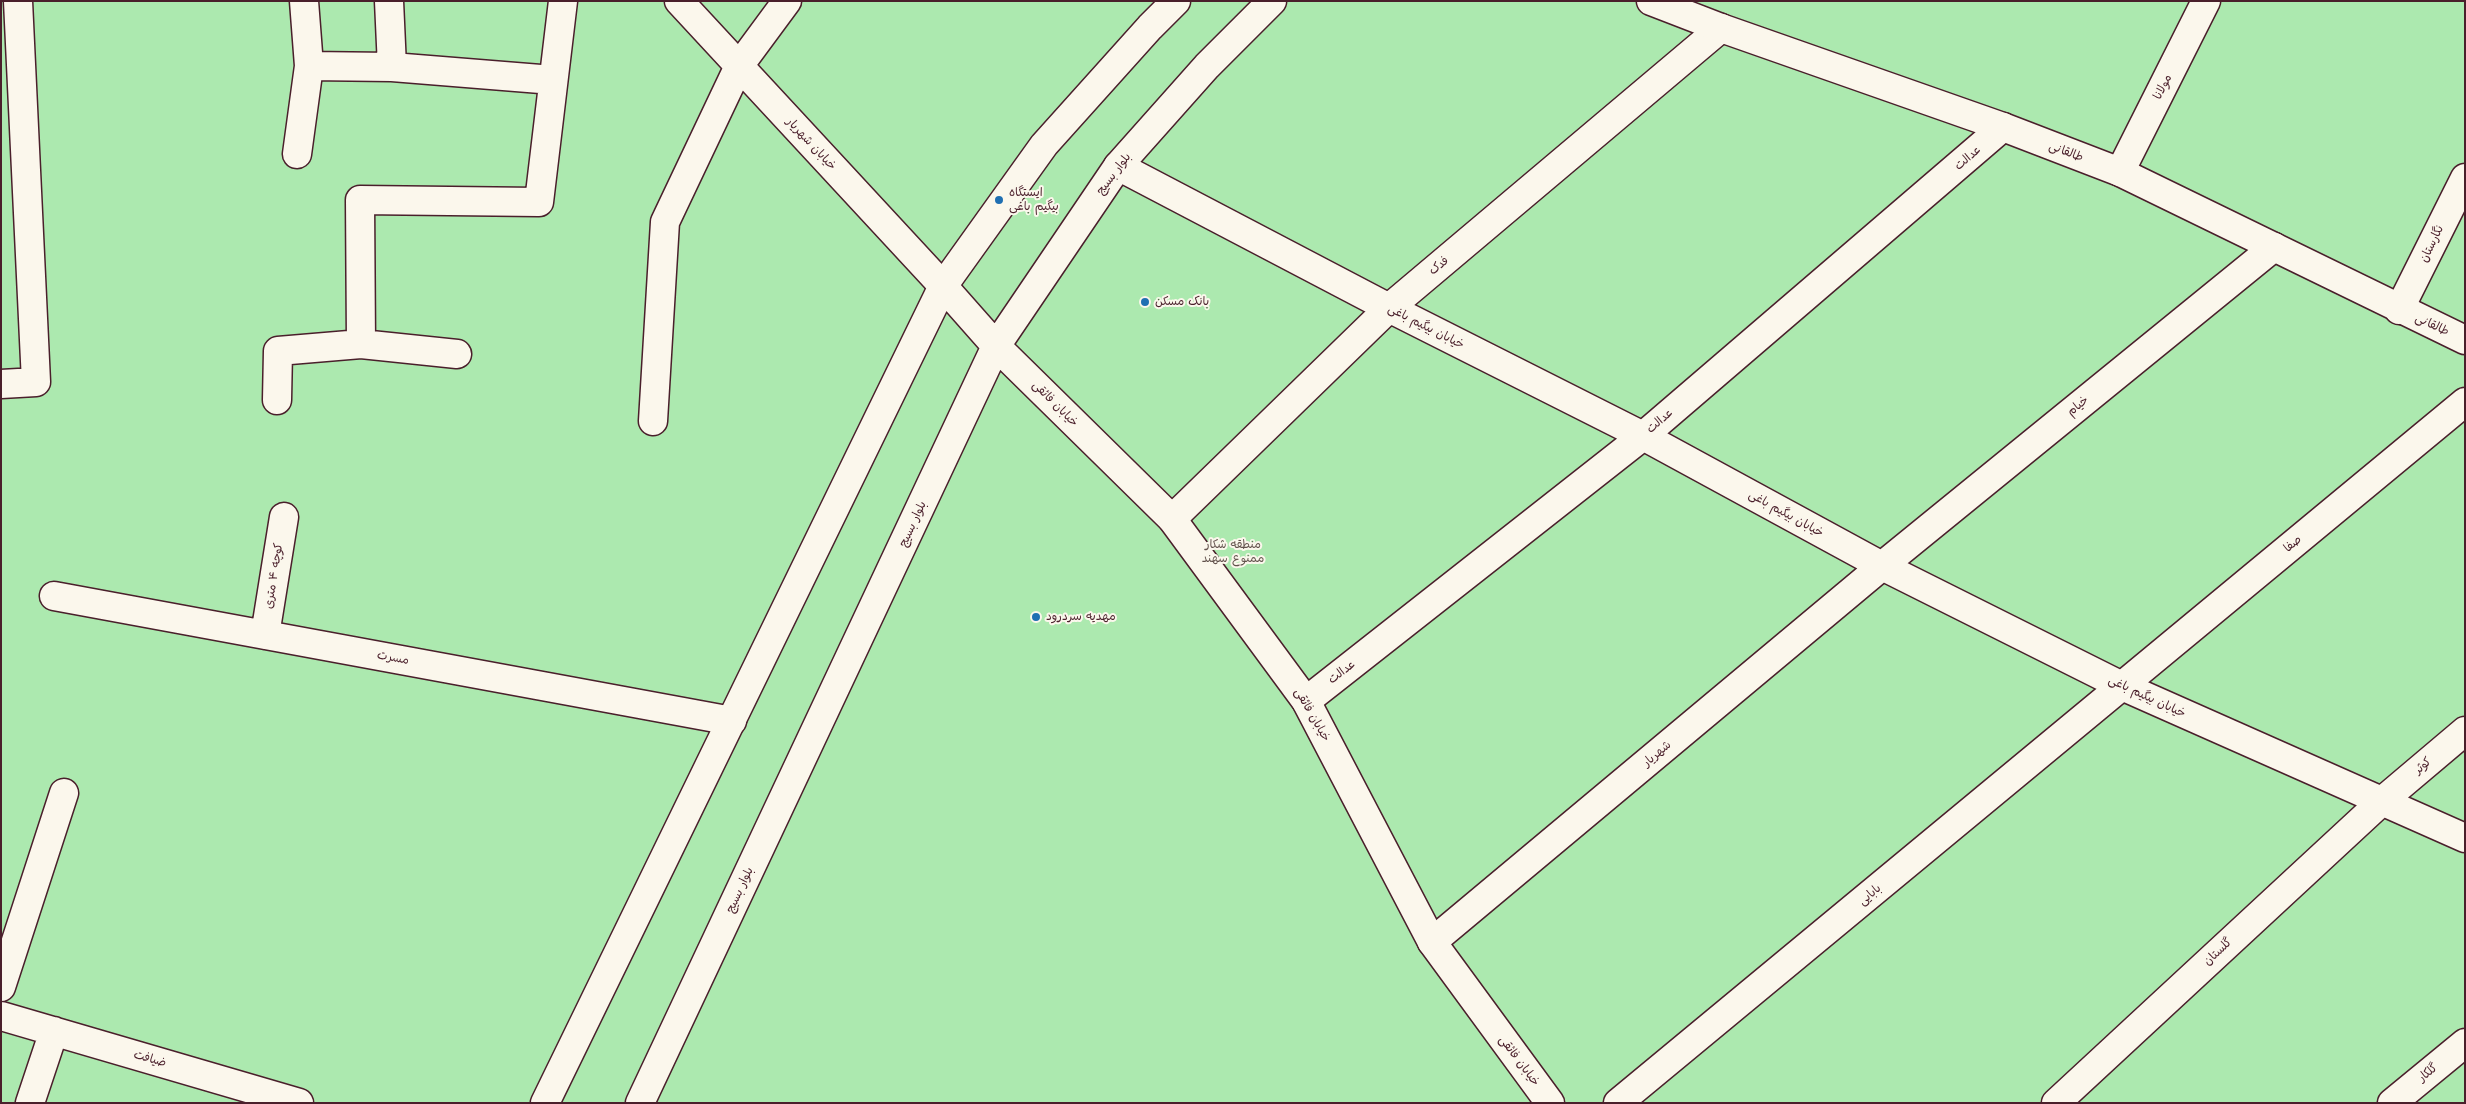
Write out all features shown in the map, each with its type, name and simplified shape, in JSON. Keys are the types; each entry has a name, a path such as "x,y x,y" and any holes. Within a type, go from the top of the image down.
{"street":[{"path":"1,384 36,382 18,1"},
{"path":"297,154 309,66 304,1"},
{"path":"389,1 392,67"},
{"path":"361,344 360,200 539,202 563,1"},
{"name":"خیابان شهریار","path":"679,1 943,286 996,346"},
{"path":"653,421 664,222 739,66 787,1"},
{"path":"546,1103 943,286 1044,146 1150,27 1176,1"},
{"name":"بلوار بسیج","path":"640,1103 996,346 1118,166 1207,66 1272,1"},
{"name":"طالقانی","path":"1651,1 2120,172 2274,246 2399,310 2465,340"},
{"name":"مولانا","path":"2120,172 2206,1"},
{"name":"فدک","path":"1172,519 1389,308 1721,28"},
{"path":"309,66 392,67 553,80"},
{"name":"عدالت","path":"1306,700 1643,436 2003,128"},
{"name":"خیابان بیگیم باغی","path":"1118,166 1389,308 1643,436 1882,566 2122,686 2465,838"},
{"name":"نگارستان","path":"2399,310 2465,178"},
{"name":"خیام","path":"1882,566 2274,246"},
{"path":"277,400 278,351 361,344 457,354"},
{"name":"خیابان فائقی","path":"996,346 1172,519 1306,700 1432,942 1550,1103"},
{"name":"صفا","path":"2122,686 2465,402"},
{"name":"کوچه ۴ متری","path":"265,635 284,518"},
{"name":"شهریار","path":"1432,942 1882,566"},
{"name":"مسرت","path":"54,596 732,721"},
{"name":"بابایی","path":"1618,1103 2122,686"},
{"name":"کوثر","path":"2381,802 2465,731"},
{"path":"1,987 64,793"},
{"name":"گلستان","path":"2056,1103 2381,802"},
{"name":"ضیافت","path":"1,1016 299,1103"},
{"path":"30,1103 54,1032"},
{"name":"گلکار","path":"2392,1103 2465,1043"}],"green space":[{"name":"منطقه شکار ممنوع سهند","path":"1,1 2465,1 2465,1103 1,1103"}],"place":[{"name":"ایستگاه بیگیم باغی","path":"999,200"},
{"name":"بانک مسکن","path":"1145,302"},
{"name":"مهدیه سردرود","path":"1036,617"}]}
